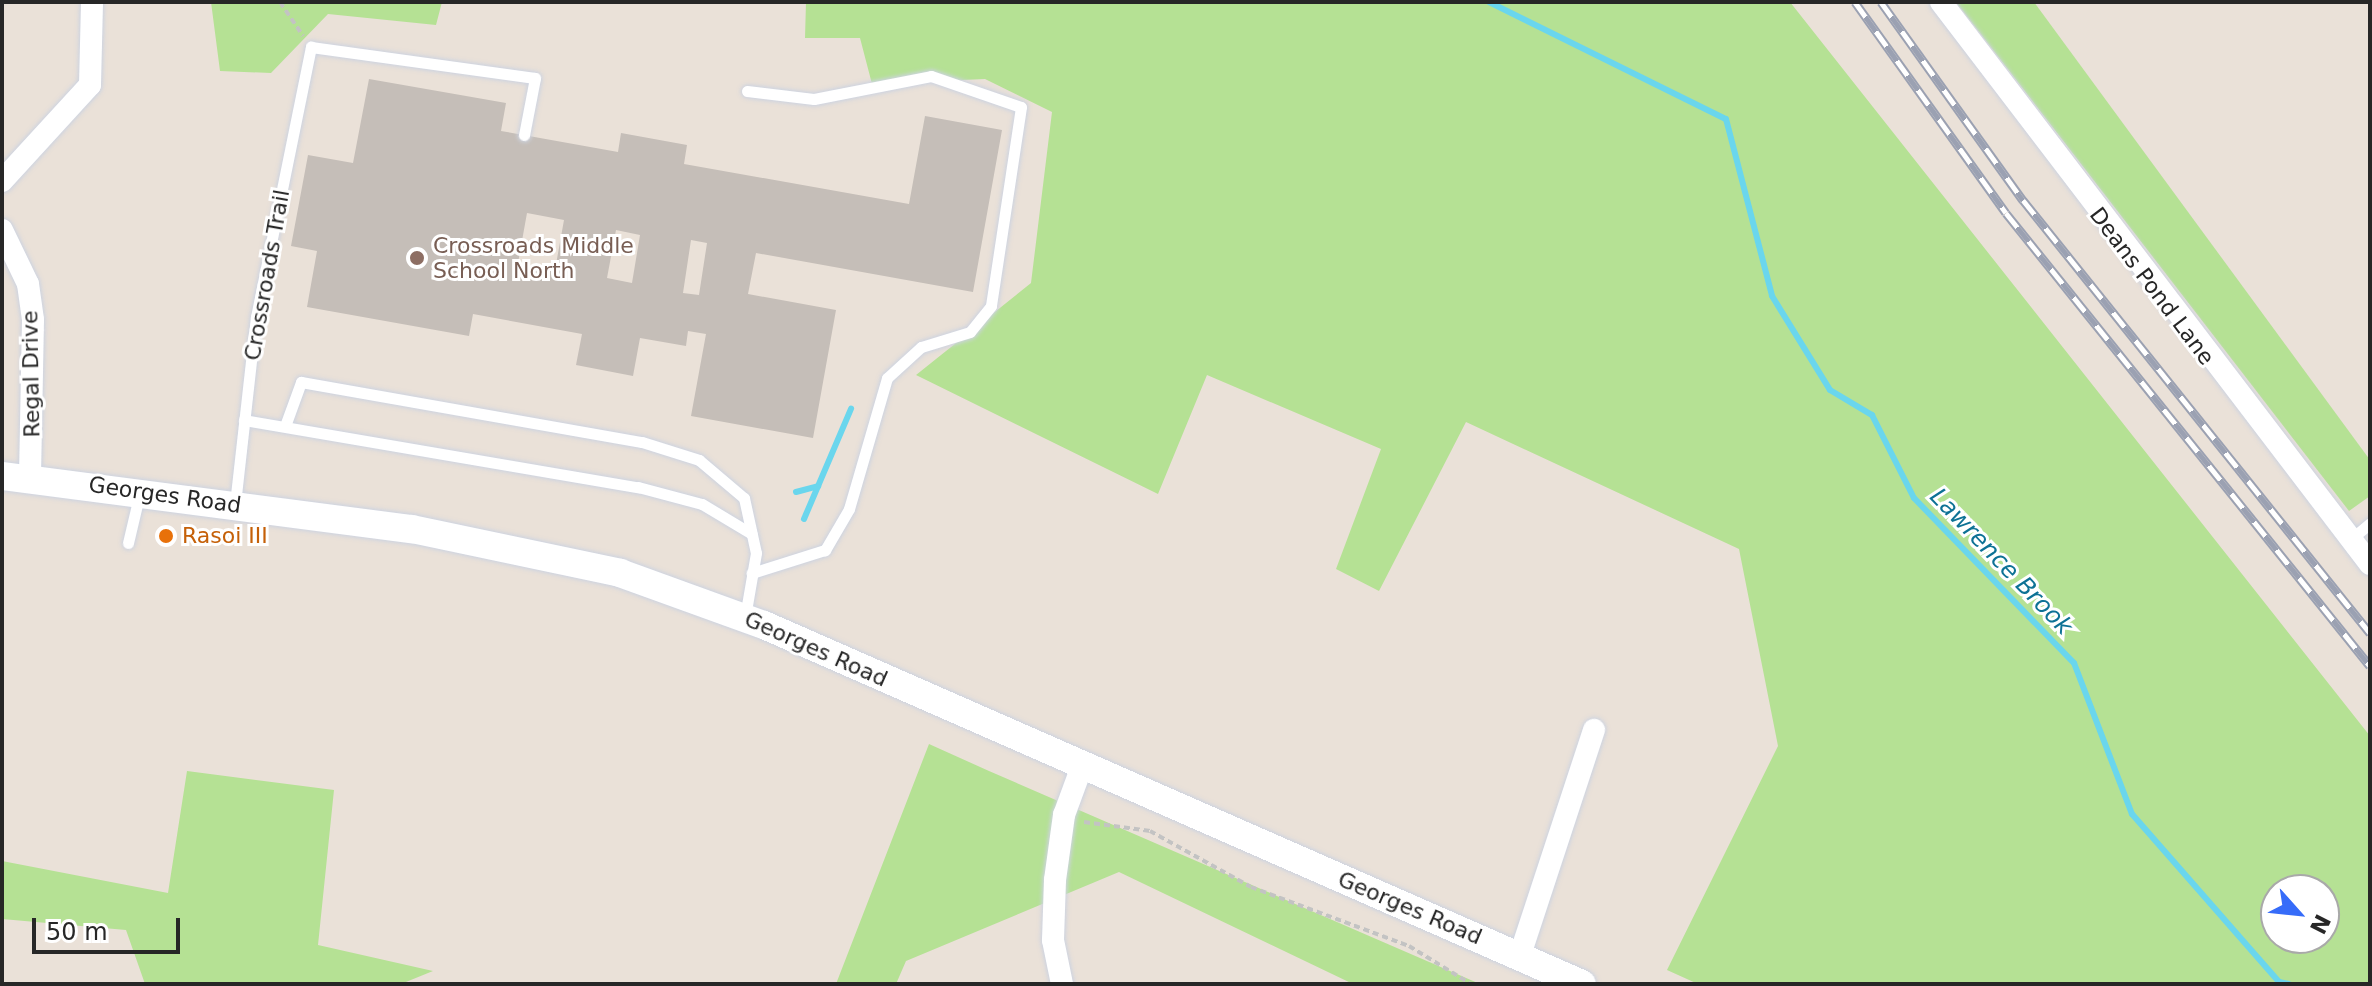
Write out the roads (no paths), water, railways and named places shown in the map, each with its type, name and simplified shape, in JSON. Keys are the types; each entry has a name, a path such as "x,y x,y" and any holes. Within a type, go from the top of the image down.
{"street":[{"path":"2,181 90,85 92,2"},
{"name":"Deans Pond Lane","path":"1941,2 2349,541 2370,564"},
{"name":"Regal Drive","path":"2,230 28,284 33,320 16,476"},
{"name":"Georges Road","path":"16,476 412,529 620,573 744,617 1582,984"},
{"path":"1520,955 1594,730"},
{"path":"1062,984 1053,940 1055,880 1064,815 1082,766"}],"lane":[{"name":"Crossroads Trail","path":"234,505 256,317 311,47 535,78 524,135"},
{"path":"747,91 814,99 931,76 1021,107 991,306 970,332 921,347 887,378 849,509 825,550 752,573"},
{"path":"285,426 301,382 642,442 723,473 744,498 752,534 752,573 744,617"},
{"path":"244,420 638,487 702,504 752,534"},
{"path":"128,543 140,491"},
{"path":"2349,541 2370,523"}],"waterway":[{"name":"Lawrence Brook","path":"1489,2 1726,119 1772,296 1830,390 1872,415 1914,498 2074,663 2132,814 2279,982 2289,984"},
{"path":"804,519 851,409"},
{"path":"796,492 818,486"}],"railway":[{"path":"1855,2 2006,213 2370,666"},
{"path":"1881,2 2023,200 2370,633"}],"place":[{"name":"Crossroads Middle School North","path":"417,258"},
{"name":"Rasoi III","path":"166,536"}]}
